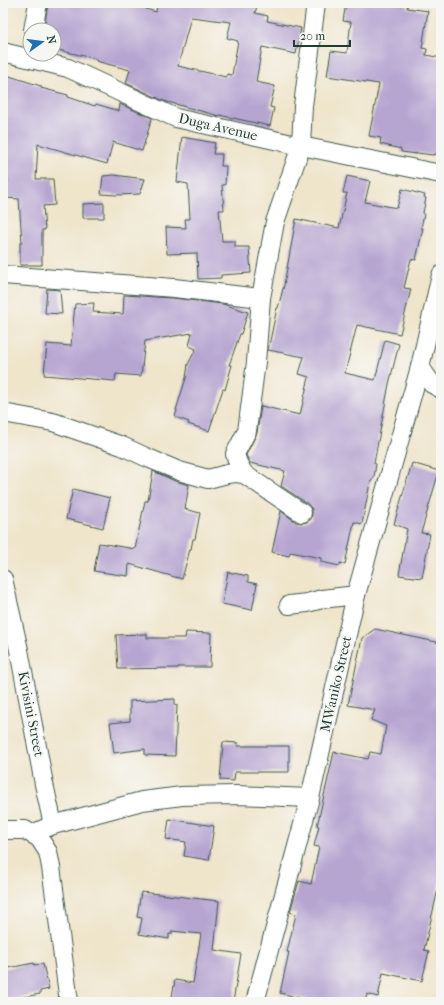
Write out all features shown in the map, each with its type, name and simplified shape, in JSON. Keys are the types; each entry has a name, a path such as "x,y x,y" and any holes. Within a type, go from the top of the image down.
{"street":[{"path":"34,22 38,3"},
{"path":"244,474 235,454 247,431 256,362 261,298 275,222 301,146 303,106 316,3"},
{"name":"Duga Avenue","path":"3,52 22,50"},
{"name":"Duga Avenue","path":"55,62 176,118 301,146 441,174"},
{"path":"3,275 174,288 261,298"},
{"path":"441,275 420,367 432,384 441,389"},
{"name":"MWaniko Street","path":"255,1002 310,798 356,595 420,367"},
{"path":"3,413 53,422 122,446 179,471 208,479 227,474 244,474 302,513"},
{"name":"Kivisini Street","path":"3,579 19,650 44,784 54,825"},
{"path":"290,605 356,595"},
{"path":"32,834 54,825 142,801 182,796 236,795 310,798"},
{"path":"3,830 25,830 38,838 48,852 68,1002"}],"building":[{"path":"48,3 146,3 146,9 156,12 157,3 258,3 255,13 268,16 267,21 301,28 296,54 262,47 256,82 275,86 270,107 274,108 270,126 219,116 164,101 126,83 130,70 96,61 97,59 62,51 62,22 45,22","holes":["191,17 231,22 227,38 238,41 232,75 227,74 226,77 178,66"]},
{"path":"346,3 408,3 407,8 428,11 422,48 427,49 426,55 441,58 441,152 433,155 401,152 401,149 380,144 381,138 369,136 379,84 327,76 331,51 347,53 351,22 343,21"},
{"path":"3,74 41,86 41,88 68,95 68,97 95,106 96,104 119,111 120,104 152,118 142,151 113,142 107,164 38,144 36,179 53,179 55,205 43,206 45,230 42,230 42,265 20,265 20,243 22,243 19,199 6,198 8,179 3,179"},
{"path":"182,137 215,143 213,154 222,154 221,166 226,166 225,185 222,185 224,210 219,210 222,241 235,241 235,247 249,247 251,273 221,275 221,278 198,279 197,253 167,254 166,227 186,228 185,219 190,219 188,184 177,182"},
{"path":"114,175 145,179 140,194 101,194 103,176"},
{"path":"347,176 370,181 365,202 397,208 402,189 425,195 424,197 426,198 421,228 423,228 416,260 411,259 404,288 411,289 400,334 357,325 345,373 375,380 385,340 399,344 389,384 374,463 376,464 374,477 370,483 362,524 354,522 345,564 340,563 340,566 321,562 321,558 290,552 289,556 272,552 281,511 296,522 302,523 311,519 312,509 308,504 281,486 285,471 250,463 246,455 257,433 261,406 300,415 309,377 299,374 304,357 268,350 277,308 284,285 296,219 339,228 347,193 343,193"},
{"path":"104,203 104,218 83,218 83,204"},
{"path":"47,289 60,290 62,314 45,313"},
{"path":"124,295 173,298 223,304 248,312 229,365 232,365 225,390 223,389 209,431 188,424 189,422 175,417 186,378 188,364 196,349 189,346 192,333 145,341 141,376 116,374 115,381 44,375 47,344 71,346 75,304 94,303 93,312 123,314"},
{"path":"412,463 439,471 421,533 430,534 422,578 399,575 407,529 394,524"},
{"path":"153,471 175,481 189,485 185,509 200,513 195,539 193,539 182,579 129,564 128,576 94,571 99,543 135,549 145,501 148,501"},
{"path":"73,489 110,498 103,528 66,519"},
{"path":"228,572 248,576 248,582 257,584 252,610 222,604"},
{"path":"375,629 441,643 441,876 424,950 429,951 422,981 383,973 378,997 367,994 365,1002 316,1002 280,993 289,952 287,952 296,914 290,912 299,881 311,884 319,847 314,846 319,826 317,826 334,752 368,759 370,752 381,754 386,726 371,720 375,710 348,705 362,638"},
{"path":"186,632 211,633 210,667 118,669 116,635 147,634 147,638 185,638"},
{"path":"175,699 175,705 177,705 175,756 145,755 145,749 114,753 110,723 130,721 130,701"},
{"path":"223,742 238,743 237,746 289,746 289,772 235,772 234,781 220,780"},
{"path":"169,819 214,826 209,860 184,856 186,842 166,839"},
{"path":"141,892 219,901 214,950 241,954 233,1002 171,1002 175,980 193,983 201,934 172,931 172,934 169,934 169,939 139,934 142,918 137,917"},
{"path":"34,963 34,965 43,964 49,989 40,991 40,994 3,1001 3,969"}]}
